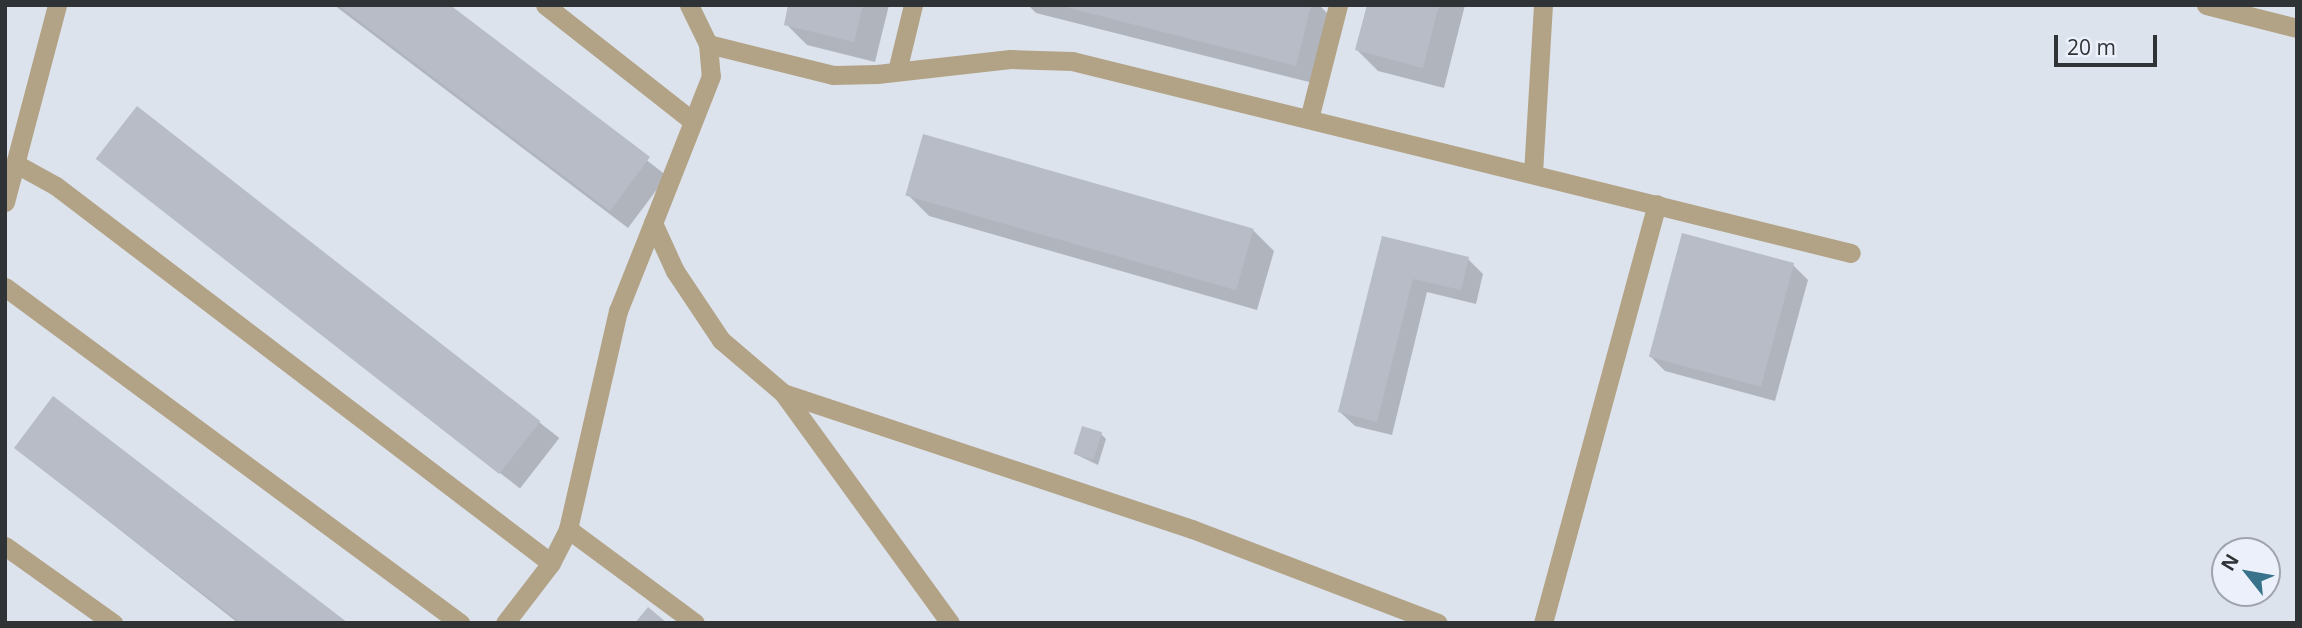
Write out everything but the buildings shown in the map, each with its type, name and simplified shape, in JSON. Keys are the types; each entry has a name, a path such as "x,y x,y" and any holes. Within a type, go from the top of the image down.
{"street":[{"path":"5,202 18,165 57,5"},
{"path":"545,5 690,119"},
{"path":"505,623 551,563 568,529 618,311 690,119 710,76 708,44 688,5"},
{"path":"897,71 914,5"},
{"path":"1309,119 1338,5"},
{"path":"1533,173 1543,5"},
{"path":"2206,5 2297,29"},
{"path":"708,44 809,72 858,75 1010,59 1072,61 1851,253"},
{"path":"18,165 56,186 551,563"},
{"path":"1543,623 1657,204"},
{"path":"653,223 675,271 721,340 783,393 950,623"},
{"path":"5,287 460,623"},
{"path":"783,393 1192,529 1438,623"},
{"path":"568,529 695,623"},
{"path":"5,546 113,623"}]}
